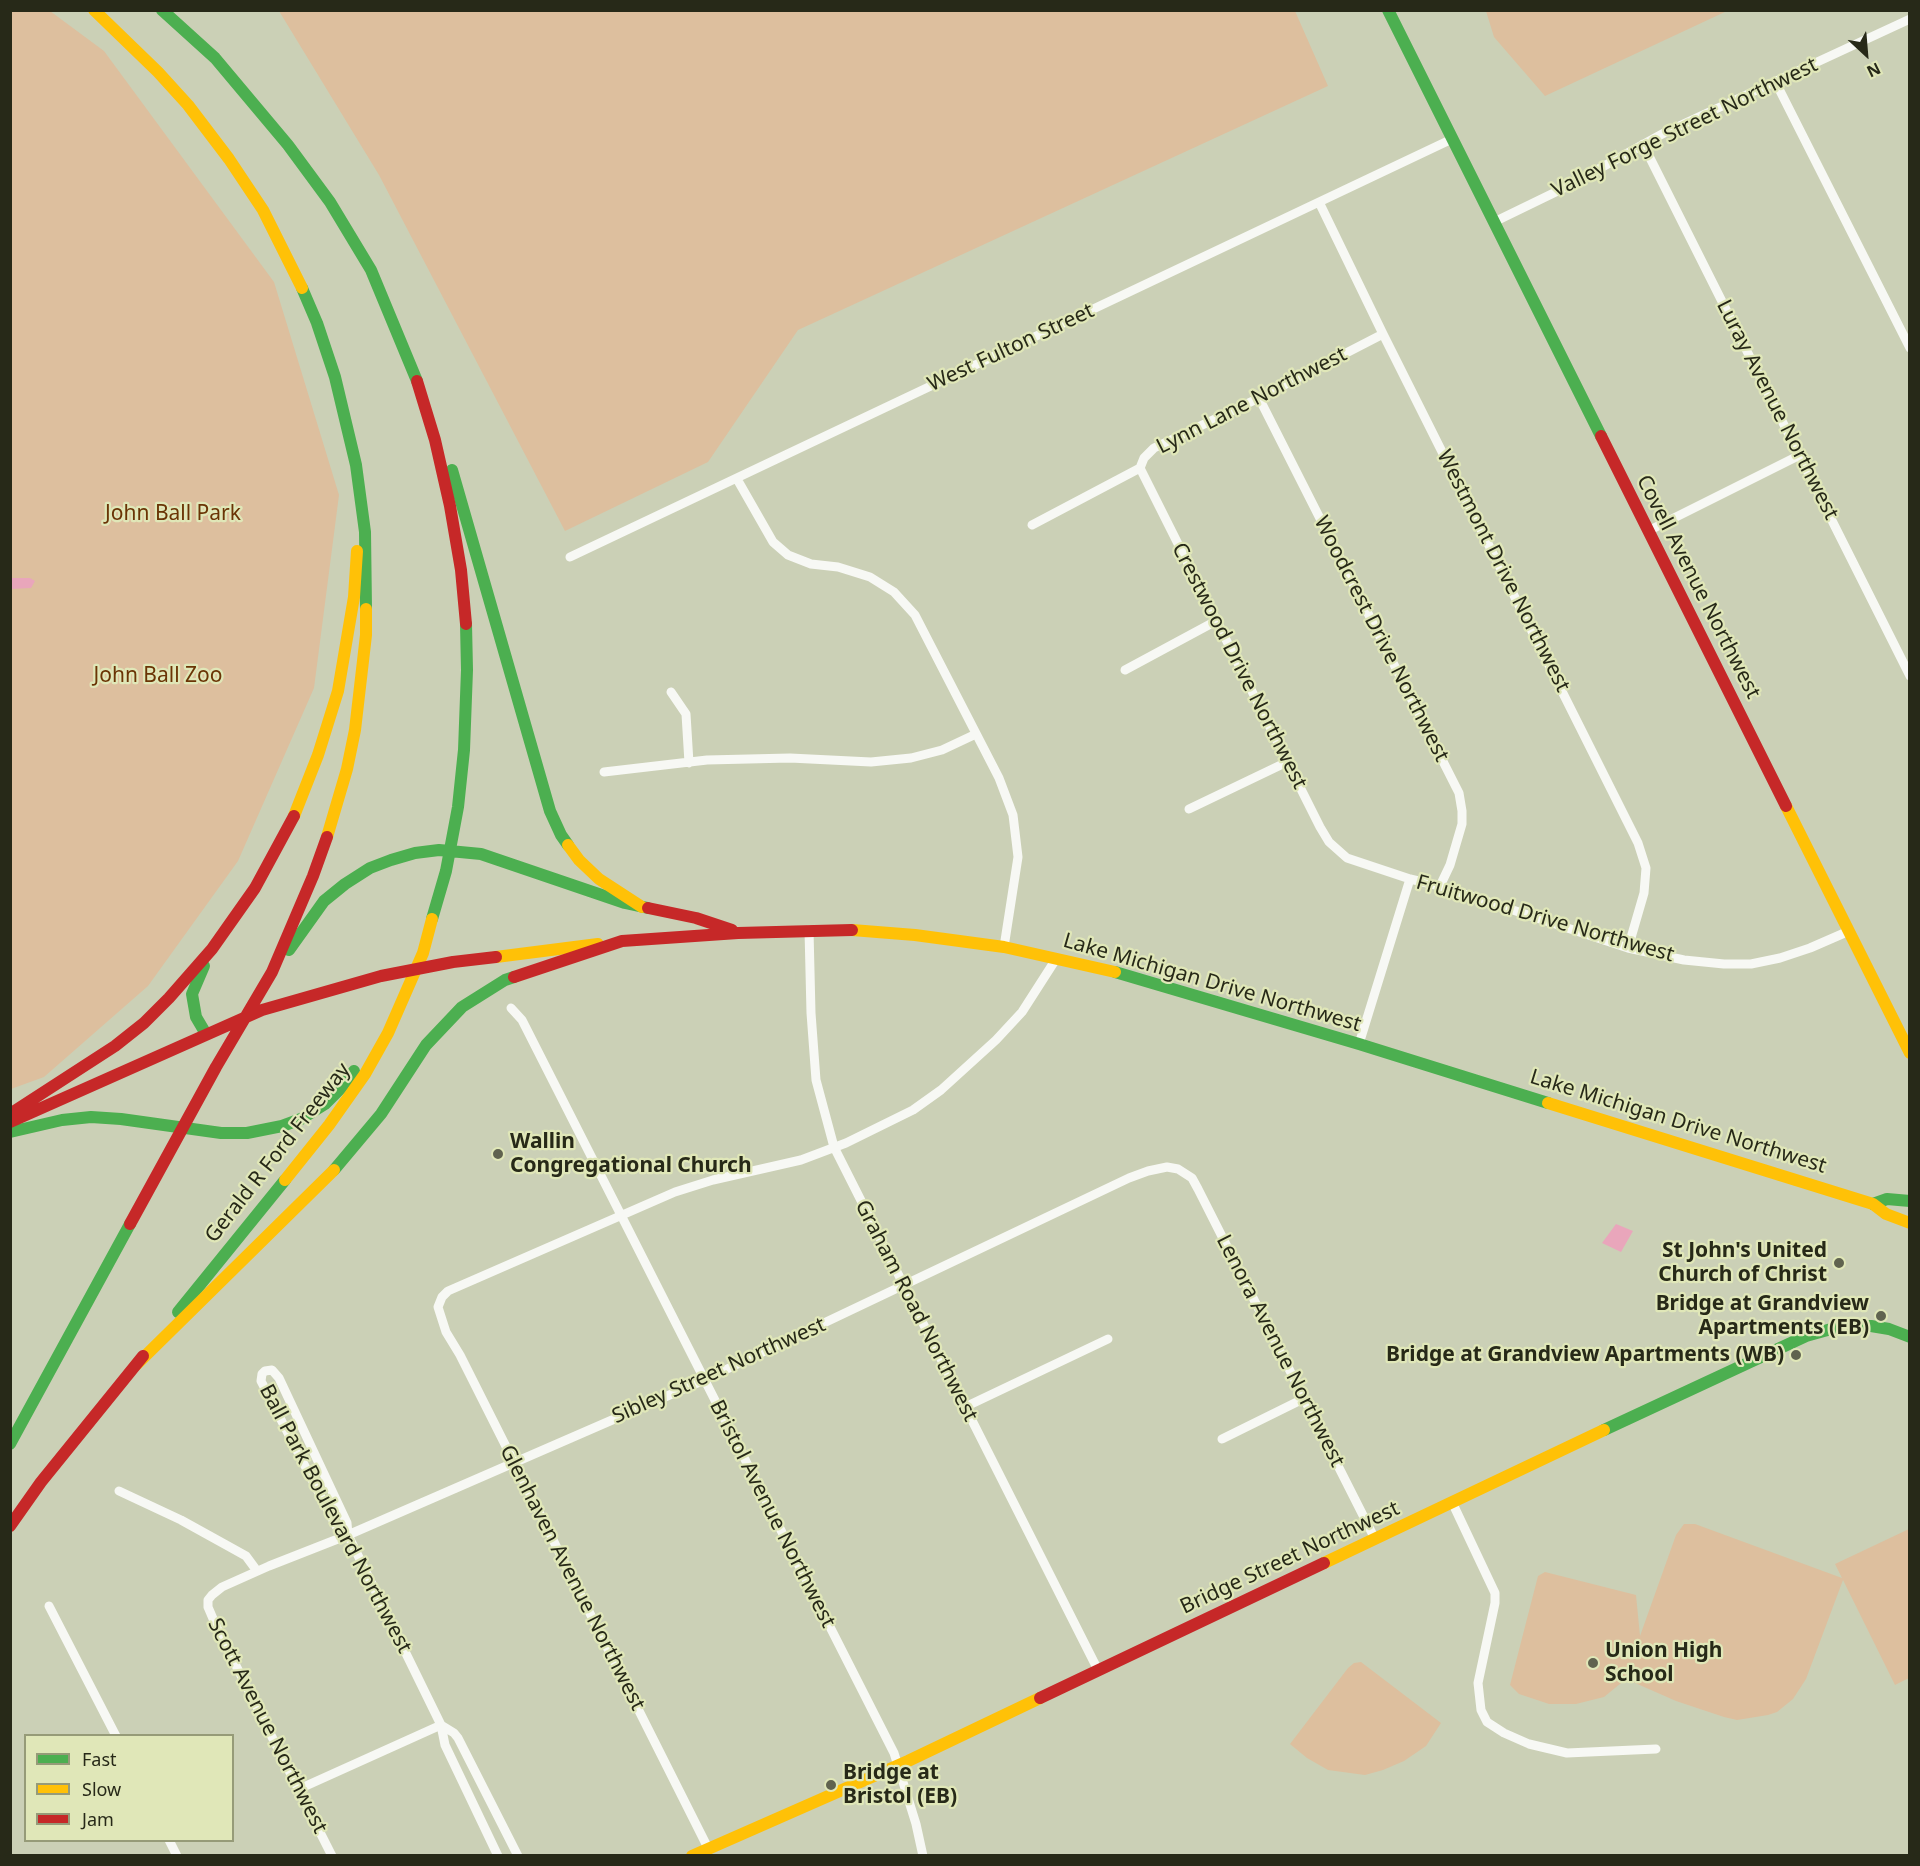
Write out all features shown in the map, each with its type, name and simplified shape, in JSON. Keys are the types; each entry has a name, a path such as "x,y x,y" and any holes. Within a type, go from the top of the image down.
{"main road":[{"path":"94,10 143,56 188,105 229,159 263,210 317,323 350,432 361,499 367,567 366,635 355,730 347,770 327,837 271,975"},
{"name":"Gerald R Ford Freeway","path":"10,1526 47,1473 329,1125 365,1074 388,1032 423,953 446,871 458,807 465,750 467,670 464,602 450,506 435,440 413,369 371,270 330,202 288,145 215,58 162,10"},
{"name":"Covell Avenue Northwest","path":"1388,10 1910,1053"},
{"path":"413,369 433,403 550,811 561,834 579,860 599,879 642,907"},
{"path":"10,1114 122,1040 169,998 212,949 255,888 288,828 318,754 338,691 354,597 361,499"},
{"path":"10,1444 232,1040 271,975 324,901 345,884 370,868 415,854 439,850 481,854 534,870 625,903 696,918 738,933"},
{"name":"Lake Michigan Drive Northwest","path":"10,1122 262,1010 381,976 453,962 622,941 738,933 852,930 915,935 1004,947 1135,977 1359,1044 1873,1204 1886,1214 1910,1223"},
{"path":"136,1365 335,1169 381,1114 426,1045 462,1007 505,980 622,941"},
{"path":"206,1034 196,1017 192,994 212,949"},
{"path":"10,1132 62,1120 91,1117 131,1120 221,1133 247,1133 282,1126 301,1119 325,1104 342,1086 386,1019 404,997"},
{"name":"Lake Michigan Drive Northwest","path":"1873,1204 1887,1199 1910,1201"},
{"name":"Bridge Street Northwest","path":"692,1856 897,1766 1753,1359 1806,1336 1842,1326 1857,1325 1889,1329 1910,1337"}],"street":[{"name":"Valley Forge Street Northwest","path":"1494,222 1566,188 1643,144 1910,19"},
{"path":"1775,81 1910,348"},
{"name":"West Fulton Street","path":"570,557 1452,139"},
{"name":"Luray Avenue Northwest","path":"1643,144 1910,676"},
{"name":"Westmont Drive Northwest","path":"1319,202 1638,843 1646,868 1644,893 1628,948"},
{"name":"Lynn Lane Northwest","path":"1032,525 1140,468 1144,458 1154,448 1259,398 1383,334"},
{"name":"Woodcrest Drive Northwest","path":"1259,398 1459,793 1462,824 1450,865 1440,886"},
{"path":"1648,531 1800,455"},
{"name":"Crestwood Drive Northwest","path":"1140,468 1329,842 1347,858"},
{"path":"737,479 773,542 788,555 811,564 838,567 870,577 894,592 915,615 999,778 1012,815 1017,837 1018,857 1004,947"},
{"path":"1125,670 1216,621"},
{"path":"1899,654 1910,649"},
{"path":"671,692 686,714 689,763"},
{"path":"604,772 689,763 790,758 871,762 911,758 942,750 976,734"},
{"path":"1189,809 1287,762"},
{"name":"Fruitwood Drive Northwest","path":"1347,858 1628,948 1684,960 1751,964 1810,948 1849,931"},
{"path":"1359,1044 1410,879"},
{"name":"Graham Road Northwest","path":"810,930 811,1013 816,1080 834,1147 1098,1670"},
{"path":"621,1215 713,1179 801,1160 846,1143 913,1110 941,1090 996,1040 1022,1012 1056,959"},
{"name":"Bristol Avenue Northwest","path":"511,1008 522,1020 894,1754 916,1824 923,1856"},
{"name":"Sibley Street Northwest","path":"212,1595 222,1587 257,1571 348,1535 704,1380 1129,1178 1158,1168 1178,1169"},
{"name":"Lenora Avenue Northwest","path":"1178,1169 1192,1178 1198,1189 1375,1539"},
{"name":"Glenhaven Avenue Northwest","path":"621,1215 448,1292 442,1297 438,1307 446,1332 460,1355 708,1848"},
{"path":"965,1407 1108,1338"},
{"name":"Ball Park Boulevard Northwest","path":"348,1535 339,1531 336,1526 267,1391 261,1377 265,1371 272,1370 279,1378 347,1523 348,1535 441,1725 458,1738 518,1856"},
{"path":"1222,1439 1303,1399"},
{"path":"119,1491 181,1520 246,1556 257,1571"},
{"path":"1452,1502 1495,1593 1495,1603 1478,1683 1481,1710 1487,1722 1528,1744 1567,1753 1656,1749"},
{"name":"Scott Avenue Northwest","path":"212,1595 208,1600 212,1616 332,1856"},
{"path":"50,1606 115,1734"},
{"path":"299,1789 441,1725 445,1745 498,1856"},
{"path":"170,1842 177,1856"}],"green space":[{"path":"1486,10 1727,11 1545,96 1494,37"},
{"name":"John Ball Park","path":"10,11 50,11 104,51 274,282 339,495 314,688 238,861 148,986 44,1077 11,1089"},
{"path":"279,11 1295,11 1328,86 798,330 708,462 565,531 379,175"},
{"path":"1684,1524 1695,1524 1842,1578 1835,1564 1909,1529 1909,1678 1895,1685 1843,1580 1806,1679 1793,1699 1777,1712 1768,1715 1737,1720 1724,1717 1676,1701 1626,1679 1604,1697 1576,1704 1549,1704 1519,1694 1510,1685 1538,1576 1545,1572 1636,1595 1640,1636 1676,1535"},
{"path":"1361,1662 1441,1723 1426,1746 1404,1761 1365,1775 1328,1770 1307,1758 1290,1744 1348,1668 1354,1663"}],"shaded area":[{"path":"11,578 30,578 35,581 31,588 11,589"},
{"path":"1616,1224 1633,1231 1621,1252 1602,1243"}],"traffic: fast":[{"path":"162,10 215,58 288,145 330,202 371,270 417,381"},
{"path":"1388,10 1601,436"},
{"path":"302,288 317,323 335,377 356,465 365,532 366,609"},
{"path":"452,470 550,811 568,845"},
{"path":"432,919 446,871 458,807 464,750 466,624"},
{"path":"289,950 324,901 345,884 370,868 391,860 415,853 439,850 481,854 625,903 648,908"},
{"path":"204,966 192,994 196,1017 206,1034"},
{"path":"1115,972 1548,1103"},
{"path":"334,1170 381,1114 426,1045 462,1007 505,980 514,977"},
{"path":"10,1132 62,1120 91,1117 221,1133 247,1133 282,1126 301,1119 325,1104 354,1071"},
{"path":"178,1312 285,1180"},
{"path":"1873,1204 1887,1199 1910,1201"},
{"path":"10,1444 130,1224"},
{"path":"1604,1430 1806,1336 1842,1326 1871,1326 1889,1329 1910,1337"}],"traffic: slow":[{"path":"94,10 158,72 188,105 229,159 263,210 302,288"},
{"path":"294,816 318,755 338,691 354,597 357,551"},
{"path":"327,837 347,769 355,730 366,635 366,609"},
{"path":"1786,806 1910,1053"},
{"path":"568,845 579,860 599,879 642,907"},
{"path":"285,1180 329,1125 365,1074 388,1033 423,953 432,919"},
{"path":"852,930 915,935 1004,947 1115,972"},
{"path":"496,957 598,944"},
{"path":"1548,1103 1873,1204 1886,1214 1910,1223"},
{"path":"136,1365 334,1170"},
{"path":"1324,1563 1604,1430"},
{"path":"692,1856 908,1761 1040,1698"}],"traffic: jam":[{"path":"417,381 435,440 450,506 461,570 466,624"},
{"path":"1601,436 1786,806"},
{"path":"10,1114 115,1046 144,1023 169,998 212,949 255,888 294,816"},
{"path":"130,1224 216,1067 272,972 327,837"},
{"path":"648,908 696,918 732,930"},
{"path":"514,977 622,941 738,933 852,930"},
{"path":"10,1122 262,1010 381,976 453,962 496,957"},
{"path":"10,1526 41,1482 143,1356"},
{"path":"1040,1698 1324,1563"}],"place":[{"name":"Wallin Congregational Church","path":"498,1154"},
{"name":"St John's United Church of Christ","path":"1839,1263"},
{"name":"Bridge at Grandview Apartments (EB)","path":"1881,1316"},
{"name":"Bridge at Grandview Apartments (WB)","path":"1796,1355"},
{"name":"Union High School","path":"1593,1663"},
{"name":"Bridge at Bristol (EB)","path":"831,1785"}],"park label":[{"name":"John Ball Zoo","path":"158,676"}]}
